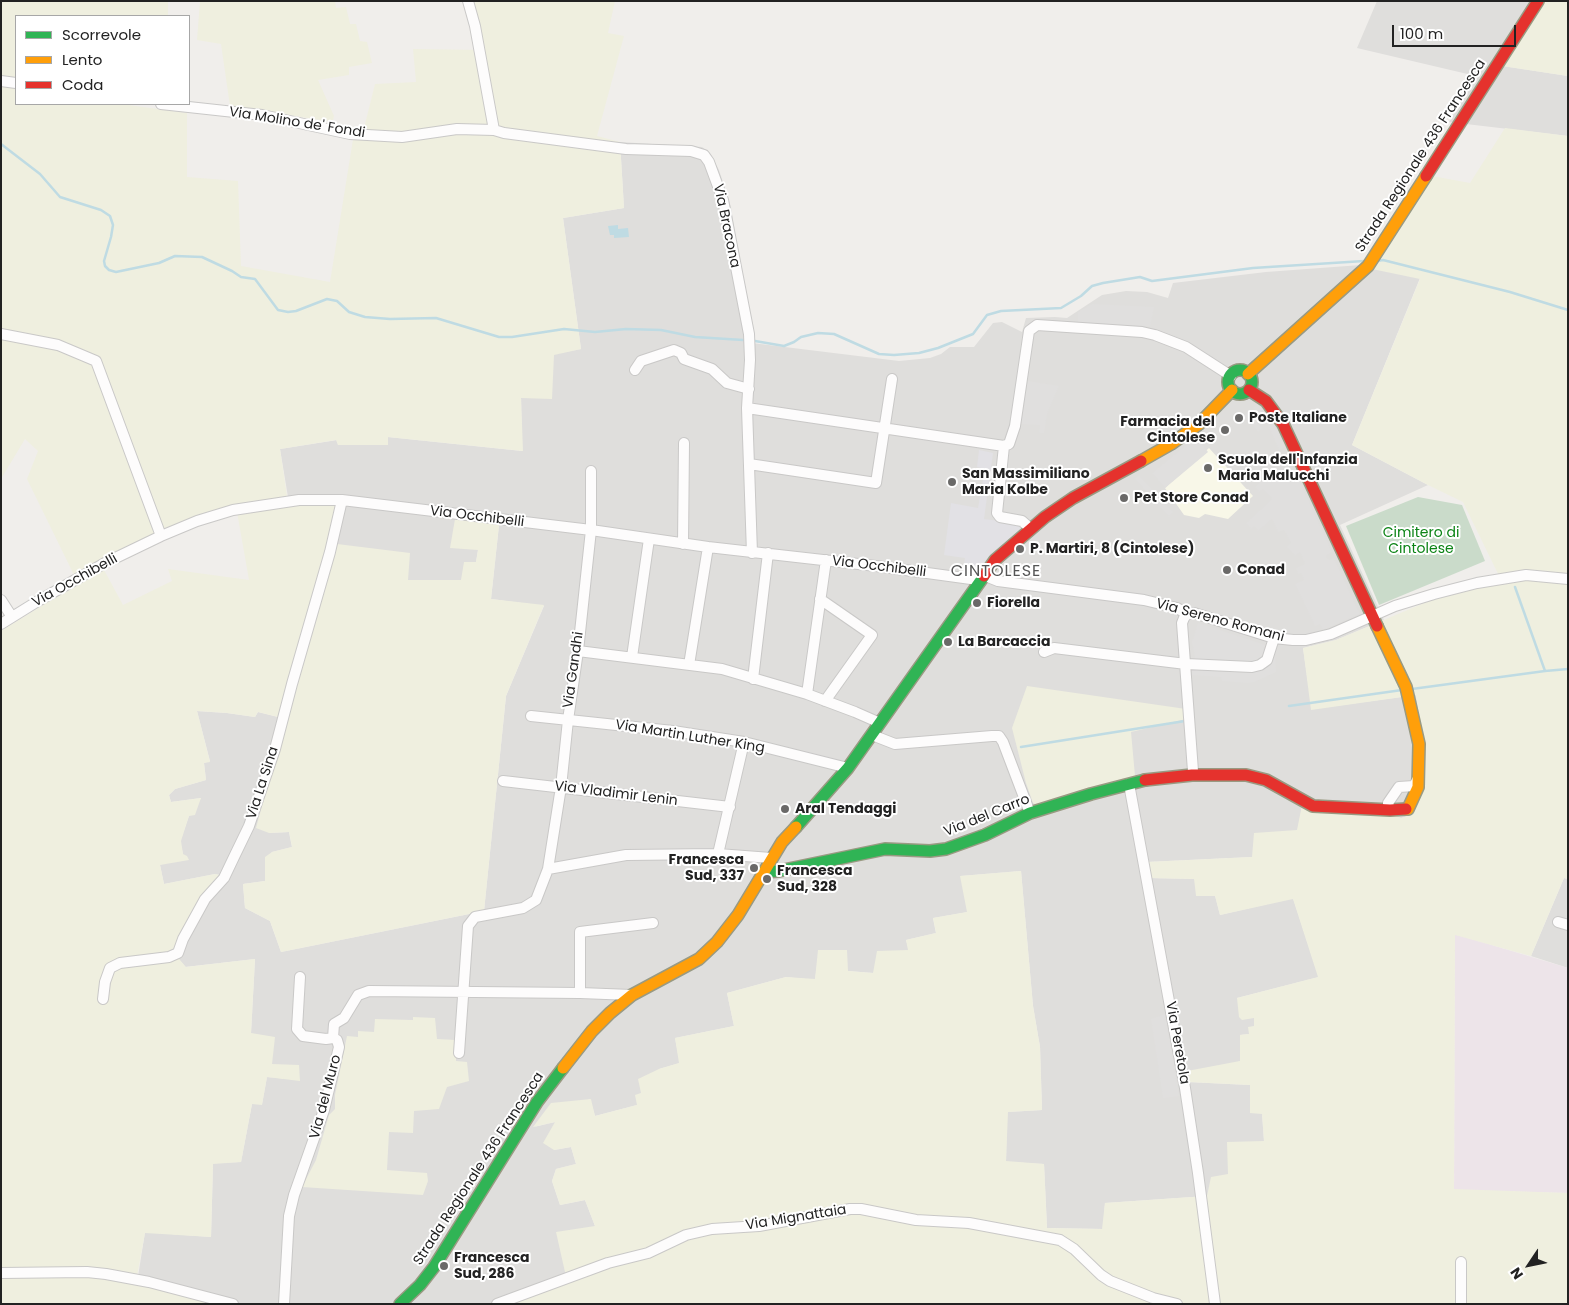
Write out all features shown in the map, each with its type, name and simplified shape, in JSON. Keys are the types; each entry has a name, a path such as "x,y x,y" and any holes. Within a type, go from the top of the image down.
{"street":[{"path":"468,1 483,63 494,130"},
{"name":"Strada Regionale 436 Francesca","path":"1248,374 1368,266 1538,1"},
{"path":"1,81 15,83"},
{"name":"Via Molino de' Fondi","path":"170,105 262,115 350,134 402,137 457,129 494,130"},
{"name":"Via Bracona","path":"494,130 504,133 626,149 691,151 704,155 709,162 716,176 726,213 749,334 750,360 747,408 752,552"},
{"path":"747,408 1004,446 1009,444 1015,426 1029,331 1037,325 1142,332 1154,335 1186,347 1231,376"},
{"path":"1,334 58,345 96,361 162,536"},
{"path":"636,370 641,361 674,350 681,353 684,359 712,368 727,383 749,389"},
{"path":"1239,371 1248,374 1252,384 1249,390 1238,394 1232,390 1229,383 1231,376 1239,371"},
{"path":"749,464 876,483 892,380"},
{"name":"Strada Regionale 436 Francesca","path":"400,1304 420,1285 440,1259 537,1102 592,1031 632,995 699,959 717,942 738,915 771,858 794,827 848,768 995,560 1031,529 1073,498 1170,444 1186,433 1198,424 1232,390"},
{"path":"1249,390 1266,401 1283,424 1407,692 1419,744 1418,787 1408,809 1390,810 1388,803 1399,787 1414,786 1418,777"},
{"path":"683,544 684,443"},
{"path":"1004,446 997,513 1000,517 1022,521 1031,529"},
{"name":"Via Gandhi","path":"459,1053 468,926 475,917 523,908 536,900 548,869 561,787 578,650 590,530 591,471"},
{"name":"Via Occhibelli","path":"1,624 105,563 197,521 233,510 299,500 342,500 590,530 683,544 971,579 981,578"},
{"name":"Via La Sina","path":"103,999 105,982 110,968 120,963 169,957 178,953 183,939 205,899 224,878 249,826 275,749 330,552 342,500"},
{"path":"632,657 649,539"},
{"path":"689,665 708,547"},
{"path":"753,679 768,553"},
{"path":"807,694 826,560"},
{"name":"Via Sereno Romani","path":"981,578 1144,600 1177,608 1187,614 1194,614 1274,638 1293,640 1313,639 1331,634 1395,606 1434,594 1512,576 1526,575 1568,580"},
{"path":"820,599 872,635 825,701"},
{"path":"1,600 12,617"},
{"path":"1187,614 1182,623 1192,775"},
{"path":"1044,652 1054,648 1186,664 1252,667 1260,665 1267,660 1274,638"},
{"path":"578,650 722,669 807,694 880,724"},
{"name":"Via Martin Luther King","path":"531,716 744,742 848,768"},
{"path":"872,735 895,744 999,736 1030,813"},
{"path":"718,854 744,742"},
{"name":"Via del Carro","path":"762,872 779,871 885,849 946,850 985,835 1030,813 1129,784 1192,775 1246,775 1266,780 1313,806 1390,810"},
{"name":"Via Vladimir Lenin","path":"503,782 730,807"},
{"name":"Via Peretola","path":"1129,784 1185,1088 1215,1304"},
{"path":"548,869 626,855 718,854 771,858"},
{"path":"580,993 580,932 653,923"},
{"path":"300,977 297,1029 303,1036 333,1038"},
{"name":"Via del Muro","path":"284,1304 289,1216 294,1195 324,1110 339,1047 337,1040 333,1038 334,1024 344,1018 358,996 363,992 369,991 632,995"},
{"name":"Via Mignattaia","path":"497,1304 608,1263 648,1253 686,1235 712,1229 759,1226 850,1209 861,1209 916,1220 969,1223 1060,1240 1074,1249 1101,1275 1110,1280 1153,1298 1177,1304"},
{"path":"1461,1262 1461,1304"},
{"path":"1,1273 86,1272 106,1274 149,1282 232,1304"}],"shaded area":[{"path":"1377,1 1545,1 1503,66 1568,76 1568,136 1449,122 1476,76 1357,48"},
{"path":"620,142 702,147 710,153 719,170 731,207 752,343 899,361 930,358 941,354 950,347 974,347 993,323 1002,322 1022,332 1026,318 1067,318 1102,295 1126,291 1147,292 1168,298 1173,283 1266,272 1361,265 1420,278 1352,445 1428,485 1340,525 1384,620 1336,640 1303,648 1312,709 1416,695 1424,747 1425,787 1412,815 1401,818 1392,815 1297,830 1252,857 1147,862 1150,878 1194,879 1215,895 1220,915 1293,898 1319,977 1237,998 1254,1018 1254,1026 1249,1034 1240,1035 1240,1061 1189,1082 1250,1085 1250,1112 1262,1113 1264,1141 1207,1196 1105,1203 1103,1229 1047,1228 1044,1164 1006,1162 1007,1112 1042,1110 1040,1047 1033,1006 1021,871 961,876 968,912 933,918 936,933 906,940 909,950 873,973 848,971 819,950 815,980 786,977 727,993 734,1026 675,1038 680,1063 659,1069 641,1093 637,1105 595,1116 590,1099 534,1127 555,1122 554,1150 571,1147 576,1164 556,1169 552,1181 560,1205 585,1200 595,1226 567,1281 508,1304 212,1304 137,1283 145,1232 211,1237 213,1163 241,1162 252,1104 262,1104 267,1077 300,1080 272,1064 251,1033 255,959 185,967 173,952 219,875 215,874 164,884 160,865 183,854 180,841 189,816 201,798 171,802 169,795 175,789 206,780 204,763 210,761 197,711 255,717 258,712 286,719 269,833 289,832 292,847 272,852 265,881 243,884 245,908 270,921 281,952 484,911 506,696 544,606 491,599 499,525 478,550 476,562 461,580 408,580 329,543 289,503 280,449 337,440 338,445 388,445 388,437 522,451 521,397 554,354 581,349 563,218 624,208"},
{"path":"1092,304 1154,307 1150,327 1078,323 1078,312"},
{"path":"1028,381 1059,386 1047,414 1044,433 1039,433 1040,425 1021,424"},
{"path":"1257,404 1272,419 1268,423 1253,408"},
{"path":"1248,412 1262,428 1258,432 1243,416"},
{"path":"1274,422 1285,447 1279,450 1268,425"},
{"path":"1196,437 1208,452 1165,488 1152,473"},
{"name":"Scuola dell'Infanzia Maria Malucchi","path":"1209,448 1253,496 1228,519 1205,514 1199,518 1184,515 1165,488"},
{"path":"979,450 993,453 984,519 1015,523 1024,527 974,575 963,574 965,558 944,555 951,503 978,508 985,469 977,467"},
{"path":"1272,453 1281,463 1287,458 1292,462 1283,470 1287,475 1295,470 1332,552 1326,556 1329,560 1334,558 1359,612 1359,614 1323,630 1320,624 1315,626 1295,584 1304,580 1301,573 1298,574 1296,568 1305,564 1300,552 1295,556 1287,547 1291,543 1284,530 1278,532 1272,519 1258,531 1254,526 1251,529 1246,523 1272,499 1263,489 1259,492 1255,487 1260,482 1254,476 1248,479 1238,469 1244,466 1251,472"},
{"path":"1139,475 1173,512 1169,517 1135,479"},
{"path":"1027,542 1030,546 1016,557 1013,553"},
{"path":"1198,623 1265,645 1263,650 1275,653 1276,672 1248,683 1222,681 1221,677 1192,675 1191,660 1195,657 1192,642"},
{"path":"1564,878 1568,879 1568,968 1531,956"},
{"path":"1455,934 1568,968 1568,1193 1454,1190"},
{"path":"1165,1014 1179,1096 1163,1098 1151,1019"}],"green space":[{"path":"1,1 168,1 168,15 15,15 15,105 128,105 187,113 187,177 238,181 241,266 330,282 355,127 364,128 375,84 416,82 413,49 484,50 471,1 615,1 608,33 624,36 597,136 620,142 624,208 563,218 581,349 554,355 552,399 521,398 523,451 388,437 388,445 338,445 336,440 280,449 287,496 221,509 140,540 74,575 27,479 38,451 25,439 1,479"},
{"path":"200,1 335,1 336,8 346,7 350,24 356,24 360,41 367,42 372,63 349,67 349,75 318,80 334,116 333,120 327,121 230,106 221,44 197,40"},
{"path":"1545,1 1568,1 1568,76 1502,66"},
{"path":"1505,128 1568,136 1568,879 1564,878 1531,956 1455,935 1454,1189 1568,1193 1568,1304 508,1304 567,1281 556,1232 595,1226 585,1200 560,1205 552,1181 556,1169 576,1164 571,1147 554,1150 543,1143 555,1122 533,1127 551,1103 591,1099 595,1116 637,1105 635,1095 641,1093 638,1079 659,1069 679,1063 675,1038 734,1026 727,993 786,977 815,979 818,950 847,950 848,971 873,973 877,951 908,950 906,940 936,933 933,918 967,912 960,876 1021,871 1033,1006 1040,1047 1042,1110 1008,1112 1006,1161 1044,1164 1047,1228 1102,1229 1105,1203 1207,1196 1211,1177 1228,1174 1227,1142 1264,1141 1262,1114 1250,1113 1250,1085 1188,1082 1187,1071 1240,1061 1240,1035 1249,1034 1248,1027 1254,1026 1254,1018 1242,1020 1239,1017 1237,998 1318,977 1293,899 1220,915 1215,896 1196,896 1194,879 1149,878 1146,862 1252,857 1254,833 1297,830 1302,805 1392,815 1401,818 1412,815 1425,787 1424,747 1416,695 1311,710 1303,648 1336,640 1429,601 1502,582 1463,502 1352,445 1420,279 1372,269 1432,176 1470,183"},
{"name":"Cimitero di Cintolese","path":"1418,497 1462,505 1485,561 1379,605 1346,526"},
{"path":"289,503 335,503 338,509 329,543 410,553 408,580 461,580 464,562 476,562 478,550 450,548 455,519 499,525 491,599 544,605 506,696 484,911 281,952 270,921 245,908 243,884 265,881 265,857 272,852 292,847 289,832 269,833 256,828 286,719 258,712 255,717 197,711 210,762 204,763 206,780 175,789 169,795 171,802 201,798 195,815 189,816 181,841 183,854 189,860 160,865 164,884 215,874 220,875 173,952 186,967 255,959 251,1033 275,1037 272,1064 299,1065 300,1081 267,1077 262,1105 252,1104 241,1162 213,1164 211,1237 145,1233 137,1276 1,1270 1,631 103,568 123,605 172,581 168,569 249,580 237,512"},
{"path":"1027,686 1186,709 1186,719 1131,732 1135,776 1037,805 1033,803 1026,783 1012,728"},
{"path":"413,1017 435,1018 437,1039 456,1040 456,1061 467,1062 469,1081 447,1087 439,1109 414,1111 413,1133 389,1132 387,1170 427,1173 428,1181 423,1195 302,1187 316,1160 329,1115 335,1109 335,1095 347,1036 358,1037 358,1031 374,1032 375,1019 413,1020"},
{"path":"1,1276 98,1276 137,1283 212,1304 1,1304"}],"water":[{"path":"618,225 618,229 628,228 629,237 614,238 614,235 610,235 608,226"}],"waterway":[{"path":"1,144 40,174 60,197 101,210 110,216 113,225 104,261 105,266 109,270 116,272 159,263 175,256 202,257 241,277 255,279 278,310 288,312 296,311 327,299 337,301 349,312 365,317 390,319 436,318 499,337 512,337 564,329 595,332 626,329 661,330 695,337 743,340"},
{"path":"1377,261 1383,260 1510,292 1568,310"},
{"path":"755,341 784,346 801,337 818,333 834,334 879,354 919,353 938,348 973,334 987,315 1001,311 1061,308 1081,296 1092,286 1103,283 1140,277 1152,281 1253,268 1364,261"},
{"path":"1515,587 1545,671 1568,669"},
{"path":"1412,689 1545,671"},
{"path":"1289,706 1402,690"},
{"path":"1021,747 1185,721"}],"traffic: fast":[{"path":"1240,370 1248,374 1252,382 1248,390 1240,394 1232,390 1228,382 1232,374 1240,370"},
{"path":"796,827 848,768 984,576"},
{"path":"763,872 779,871 885,849 930,851 946,849 985,835 1030,813 1145,780"},
{"path":"400,1304 420,1285 434,1267 537,1102 563,1068"}],"traffic: slow":[{"path":"1248,374 1368,266 1426,176"},
{"path":"1141,461 1171,444 1199,424 1232,390"},
{"path":"1377,626 1406,687 1419,744 1418,787 1408,809 1406,809"},
{"path":"563,1068 592,1031 610,1013 632,995 699,959 717,942 738,915 782,842 796,827"}],"traffic: jam":[{"path":"1426,176 1538,1"},
{"path":"1249,390 1266,401 1283,424 1377,626"},
{"path":"984,576 995,560 1045,517 1073,498 1141,461"},
{"path":"1145,780 1192,775 1246,775 1266,780 1313,806 1390,810 1406,809"}],"place":[{"name":"Poste Italiane","path":"1239,418"},
{"name":"Farmacia del Cintolese","path":"1225,430"},
{"name":"Scuola dell'Infanzia Maria Malucchi","path":"1208,468"},
{"name":"San Massimiliano Maria Kolbe","path":"952,482"},
{"name":"Pet Store Conad","path":"1124,498"},
{"name":"P. Martiri, 8 (Cintolese)","path":"1020,549"},
{"name":"Conad","path":"1227,570"},
{"name":"Fiorella","path":"977,603"},
{"name":"La Barcaccia","path":"948,642"},
{"name":"Aral Tendaggi","path":"785,809"},
{"name":"Francesca Sud, 337","path":"754,868"},
{"name":"Francesca Sud, 328","path":"767,879"},
{"name":"Francesca Sud, 286","path":"444,1266"}],"district":[{"name":"CINTOLESE","path":"996,572"}]}
